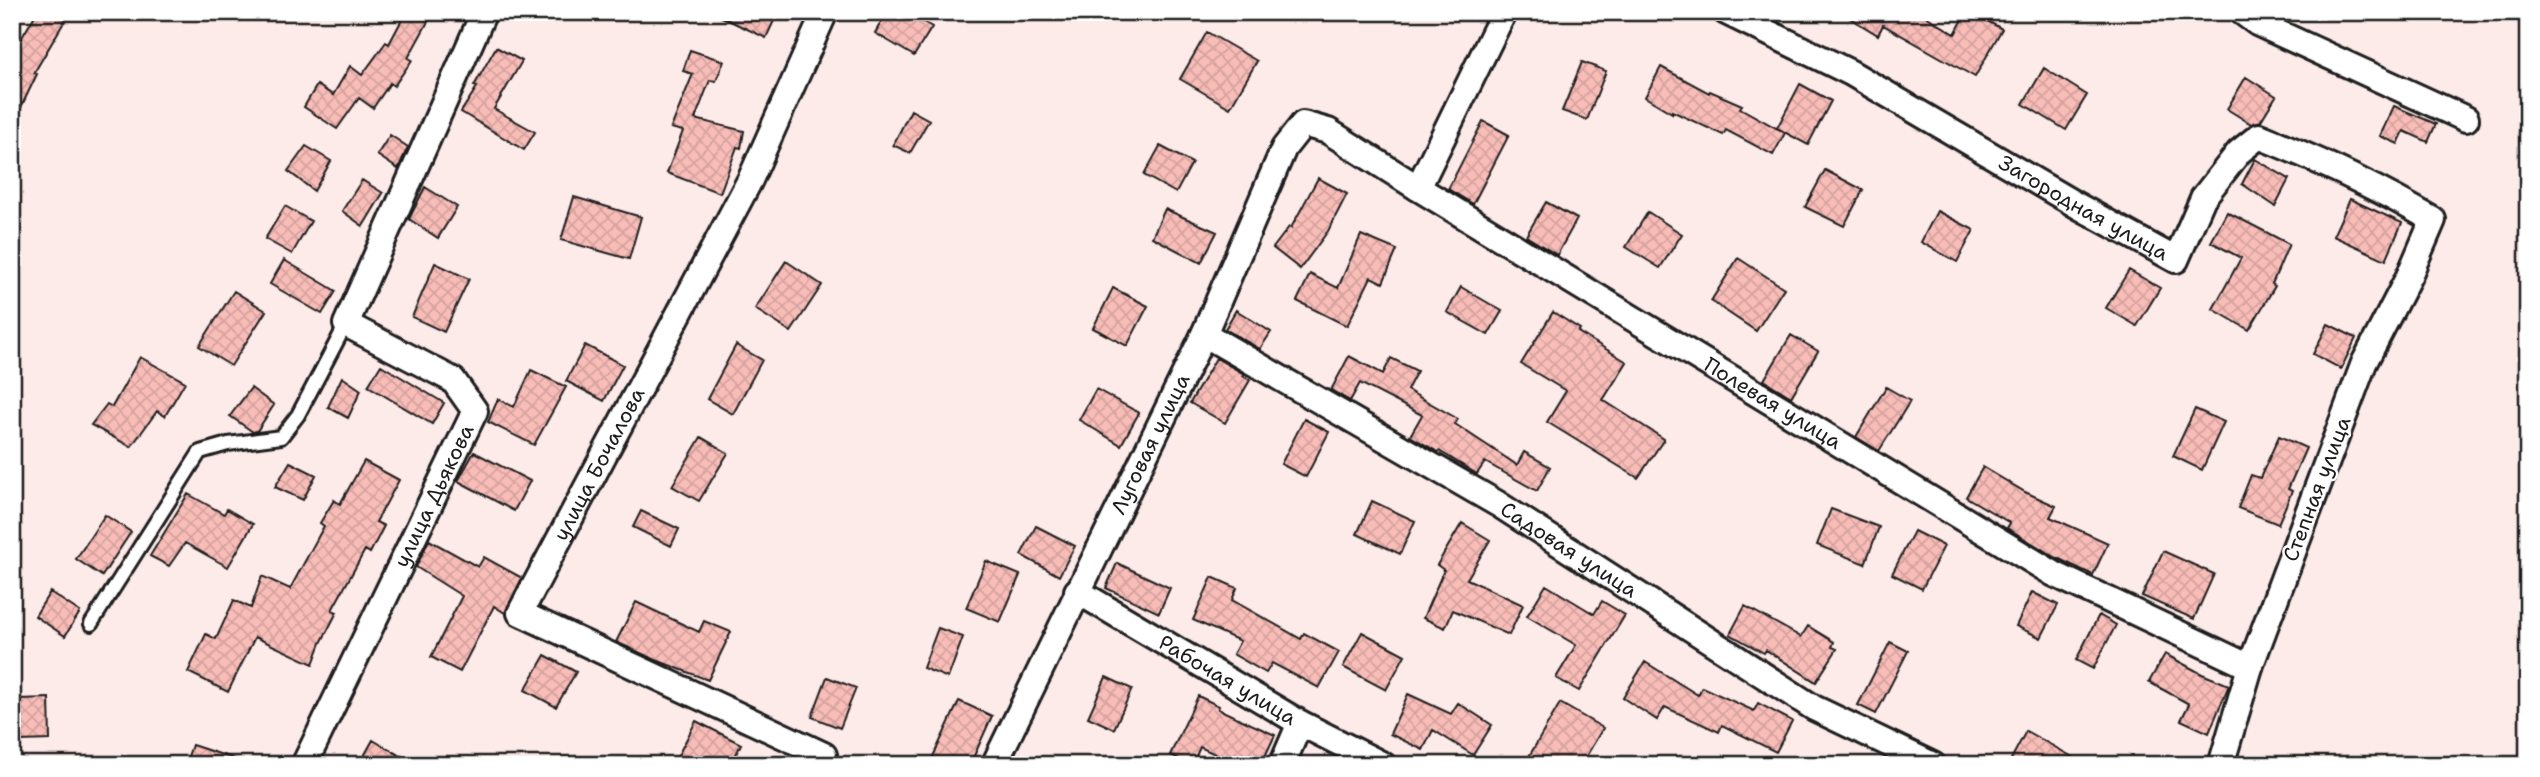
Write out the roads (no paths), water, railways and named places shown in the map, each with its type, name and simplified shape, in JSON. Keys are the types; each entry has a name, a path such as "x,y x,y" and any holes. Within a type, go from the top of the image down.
{"street":[{"path":"346,324 484,12"},
{"name":"улица Бочалова","path":"824,755 520,613 750,180 825,12"},
{"path":"1418,188 1504,12"},
{"name":"Загородная улица","path":"1726,12 1850,73 2176,260 2203,198 2239,152 2259,136 2324,163 2396,198 2433,220"},
{"path":"2242,12 2257,23 2466,119"},
{"name":"Полевая улица","path":"1303,124 1328,131 2054,574 2250,667"},
{"name":"Луговая улица","path":"994,765 1204,334 1284,148 1303,124"},
{"name":"Степная улица","path":"2221,765 2250,667 2364,363 2409,276 2433,220"},
{"name":"улица Дьякова","path":"304,765 475,411 453,380 346,324"},
{"name":"Садовая улица","path":"1204,334 1498,504 1814,708 1933,765"},
{"name":"Рабочая улица","path":"1077,591 1300,723 1383,765"},
{"path":"1282,765 1300,723"}],"lane":[{"path":"91,624 200,452 229,444 281,437 298,415 346,324"}]}
